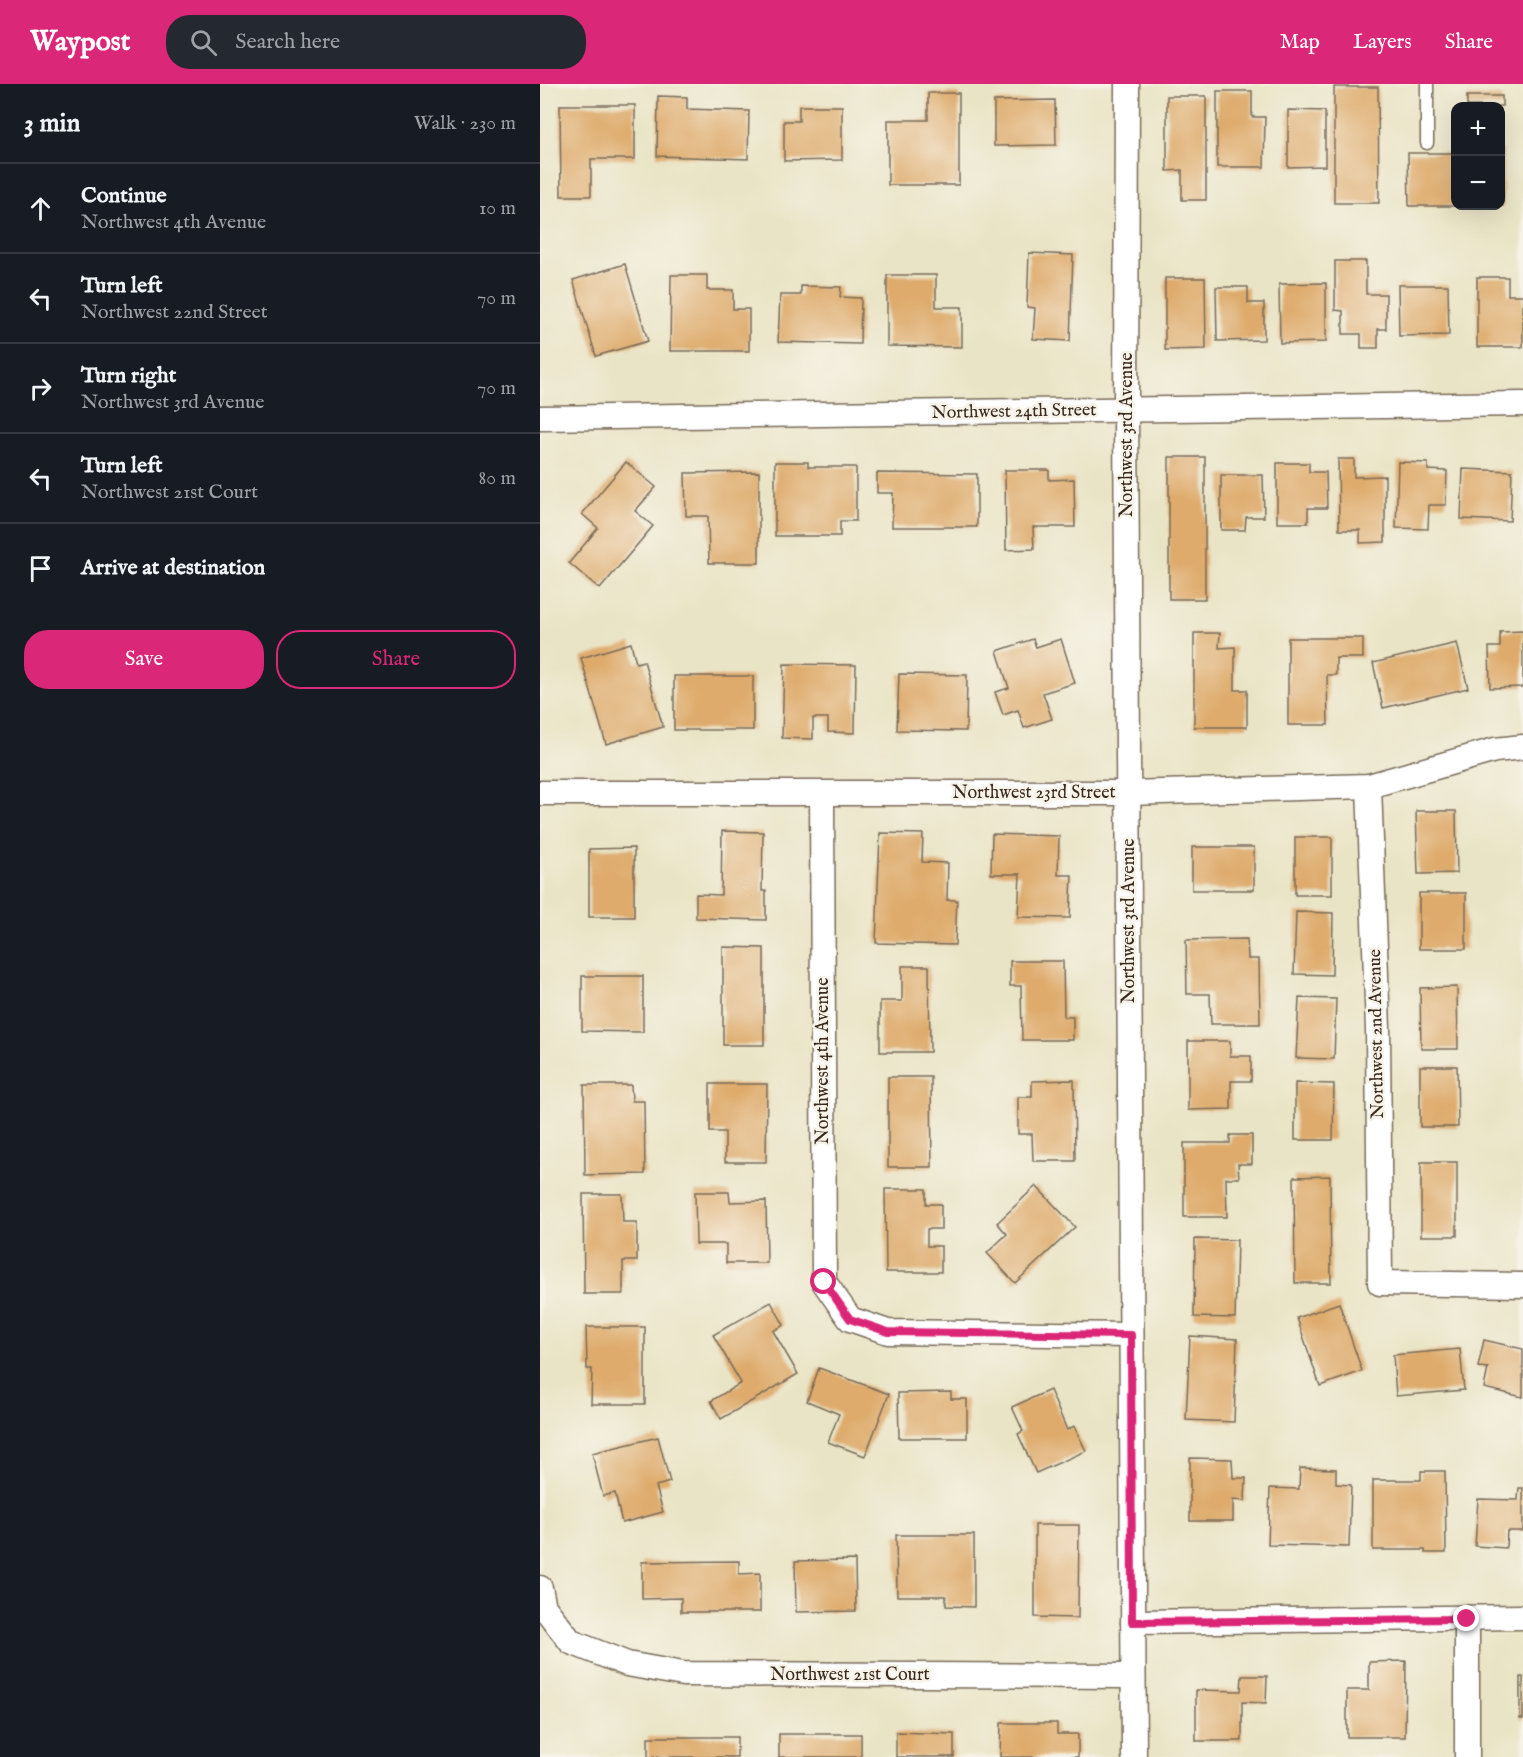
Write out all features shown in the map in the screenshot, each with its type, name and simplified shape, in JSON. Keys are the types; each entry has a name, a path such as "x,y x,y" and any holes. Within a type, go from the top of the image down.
{"street":[{"name":"Northwest 3rd Avenue","path":"1127,84 1126,411 1134,1757"},
{"name":"Northwest 24th Street","path":"540,418 1523,404"},
{"name":"Northwest 23rd Street","path":"540,793 1128,793 1369,786 1495,750 1523,747"},
{"name":"Northwest 2nd Avenue","path":"1369,786 1378,1029 1380,1283 1523,1285"},
{"name":"Northwest 4th Avenue","path":"822,794 824,1282 850,1319 888,1332 1131,1335"},
{"name":"Northwest 21st Court","path":"540,1588 544,1607 572,1642 627,1665 683,1674 1133,1676"},
{"path":"1132,1622 1523,1617"},
{"path":"1467,1619 1467,1757"}],"lane":[{"path":"1427,84 1427,143"}],"building":[{"path":"1334,87 1378,87 1379,203 1334,203"},
{"path":"1217,91 1252,91 1252,117 1265,117 1264,167 1217,167"},
{"path":"928,93 959,93 959,185 888,185 888,120 928,120"},
{"path":"658,96 687,97 687,109 749,111 748,159 657,156"},
{"path":"1167,96 1206,96 1206,200 1182,200 1182,170 1167,171"},
{"path":"1467,96 1502,96 1502,102 1467,102"},
{"path":"1055,100 1056,145 994,146 994,101"},
{"path":"560,105 635,105 635,159 591,159 591,196 561,196"},
{"path":"799,106 842,106 842,160 784,161 784,121 799,121"},
{"path":"1288,110 1325,111 1325,166 1288,167"},
{"path":"1408,153 1451,153 1451,206 1409,206"},
{"path":"1029,253 1073,255 1070,341 1033,339 1035,308 1027,307"},
{"path":"1335,261 1366,261 1366,294 1386,294 1386,329 1378,329 1378,348 1361,348 1361,334 1343,334 1343,311 1335,310"},
{"path":"625,264 648,341 596,356 573,280"},
{"path":"671,275 707,275 707,290 733,290 733,309 749,309 749,351 670,351"},
{"path":"887,275 936,275 936,307 962,307 962,347 887,346"},
{"path":"1477,277 1508,277 1508,295 1523,295 1523,347 1477,347"},
{"path":"1165,278 1205,278 1206,349 1165,350"},
{"path":"1326,283 1326,342 1280,343 1279,284"},
{"path":"1398,285 1448,285 1449,335 1399,336"},
{"path":"801,286 841,287 840,297 861,298 860,344 778,342 780,295 801,295"},
{"path":"1216,287 1248,287 1248,303 1264,303 1264,340 1217,341"},
{"path":"1169,457 1205,457 1205,599 1169,599"},
{"path":"1338,459 1354,459 1354,477 1385,476 1385,542 1360,543 1360,530 1339,530"},
{"path":"626,462 656,487 635,511 653,526 600,589 569,563 598,528 582,514"},
{"path":"775,462 808,462 808,467 856,467 856,521 840,521 840,536 775,536"},
{"path":"1398,462 1428,463 1428,470 1447,471 1446,505 1429,505 1428,529 1396,528"},
{"path":"1277,463 1309,463 1309,472 1326,472 1327,508 1308,508 1308,523 1277,523"},
{"path":"1463,469 1512,471 1510,521 1461,519"},
{"path":"1005,470 1049,470 1049,480 1074,479 1075,527 1033,527 1034,549 1006,550"},
{"path":"759,472 759,563 709,563 708,516 686,516 685,473"},
{"path":"877,473 977,474 977,527 892,527 893,493 877,493"},
{"path":"1221,475 1263,475 1264,517 1246,517 1245,530 1221,530"},
{"path":"1523,631 1523,687 1490,688 1489,647 1500,647 1500,632"},
{"path":"1194,633 1220,633 1219,648 1235,647 1235,690 1247,690 1247,727 1194,727"},
{"path":"1288,638 1363,638 1363,658 1336,658 1336,675 1327,675 1328,725 1288,725"},
{"path":"1033,639 1036,647 1061,639 1075,683 1043,693 1052,719 1024,728 1018,710 1003,715 995,692 1009,688 997,651"},
{"path":"631,643 636,663 644,661 663,727 606,744 581,658"},
{"path":"1457,643 1468,688 1383,708 1373,663"},
{"path":"784,664 856,665 855,733 828,732 828,718 813,718 813,739 782,738"},
{"path":"899,674 967,675 966,731 897,730"},
{"path":"674,676 753,676 753,730 674,730"},
{"path":"1416,811 1456,811 1457,873 1418,874"},
{"path":"722,831 763,832 762,891 766,891 766,920 696,918 696,894 721,895"},
{"path":"880,833 923,834 922,862 948,863 947,900 957,900 955,945 876,943"},
{"path":"992,834 1059,836 1058,875 1072,875 1070,918 1018,917 1020,874 991,874"},
{"path":"1295,837 1332,837 1332,895 1295,895"},
{"path":"1192,847 1254,847 1254,890 1192,890"},
{"path":"634,848 634,917 589,917 589,849"},
{"path":"1419,893 1466,893 1466,949 1419,949"},
{"path":"1296,912 1333,913 1332,975 1294,974"},
{"path":"1247,939 1248,959 1259,959 1260,1024 1211,1024 1210,994 1187,994 1186,940"},
{"path":"723,947 764,948 764,1045 723,1045"},
{"path":"1010,961 1063,961 1064,1017 1073,1017 1073,1040 1022,1040 1021,986 1010,986"},
{"path":"902,966 929,966 930,1052 880,1052 880,1001 902,1001"},
{"path":"582,976 643,976 643,1032 582,1031"},
{"path":"1457,987 1458,1049 1421,1049 1420,988"},
{"path":"1299,998 1336,999 1334,1059 1296,1058"},
{"path":"1188,1041 1230,1041 1230,1056 1251,1056 1251,1081 1231,1081 1231,1109 1188,1110"},
{"path":"1420,1066 1457,1066 1458,1127 1420,1127"},
{"path":"888,1077 931,1077 932,1167 888,1167"},
{"path":"1074,1080 1075,1161 1033,1161 1032,1134 1018,1134 1018,1097 1032,1097 1032,1081"},
{"path":"1295,1083 1334,1084 1333,1140 1295,1140"},
{"path":"710,1084 767,1084 766,1162 725,1162 725,1132 710,1132"},
{"path":"584,1085 631,1085 632,1101 644,1101 645,1174 585,1175"},
{"path":"1230,1135 1252,1135 1252,1164 1238,1164 1239,1178 1226,1178 1227,1217 1184,1217 1184,1143 1230,1143"},
{"path":"1421,1162 1457,1162 1457,1236 1421,1236"},
{"path":"1330,1176 1331,1283 1295,1283 1294,1177"},
{"path":"1036,1186 1075,1227 1015,1283 987,1253 1007,1234 997,1223"},
{"path":"885,1189 926,1189 926,1204 941,1204 941,1229 927,1229 927,1246 941,1246 941,1272 886,1272"},
{"path":"695,1192 729,1192 730,1202 766,1201 767,1263 726,1263 726,1244 696,1244"},
{"path":"583,1194 622,1194 623,1222 637,1222 637,1261 623,1261 623,1294 584,1294"},
{"path":"1195,1239 1237,1240 1235,1318 1194,1317"},
{"path":"771,1302 784,1325 773,1331 798,1374 721,1419 711,1401 741,1383 713,1335"},
{"path":"1339,1303 1362,1371 1320,1386 1297,1318"},
{"path":"586,1327 645,1327 645,1404 591,1404 592,1369 587,1369"},
{"path":"1190,1336 1237,1339 1234,1422 1186,1420"},
{"path":"1484,1340 1523,1349 1523,1397 1484,1388 1488,1368 1478,1367"},
{"path":"1460,1349 1464,1390 1396,1396 1393,1355"},
{"path":"819,1368 889,1394 865,1456 828,1442 839,1414 807,1401"},
{"path":"1050,1390 1067,1430 1074,1426 1086,1451 1036,1473 1018,1434 1023,1431 1012,1407"},
{"path":"951,1392 951,1399 967,1399 967,1438 899,1438 898,1393"},
{"path":"658,1437 670,1482 656,1486 663,1512 622,1523 615,1493 603,1496 592,1453"},
{"path":"1190,1458 1232,1459 1233,1478 1246,1478 1245,1501 1233,1500 1233,1521 1190,1521"},
{"path":"1300,1468 1336,1469 1336,1484 1351,1485 1349,1547 1268,1545 1270,1488 1299,1489"},
{"path":"1421,1471 1445,1471 1446,1553 1425,1553 1425,1550 1373,1550 1373,1480 1421,1480"},
{"path":"1519,1488 1523,1488 1523,1531 1507,1531 1506,1548 1475,1546 1478,1499 1518,1500"},
{"path":"1035,1525 1079,1525 1078,1618 1035,1617"},
{"path":"896,1535 974,1535 974,1607 946,1606 946,1596 897,1596"},
{"path":"855,1560 856,1611 796,1612 795,1561"},
{"path":"739,1561 739,1574 760,1573 760,1612 681,1612 681,1598 642,1599 642,1562"},
{"path":"1406,1661 1405,1737 1347,1737 1347,1690 1369,1690 1369,1662"},
{"path":"1242,1676 1267,1676 1266,1703 1242,1702 1242,1741 1196,1741 1196,1690 1241,1691"},
{"path":"1520,1677 1523,1677 1523,1719 1520,1719"},
{"path":"1001,1723 1057,1723 1057,1734 1078,1734 1078,1757 1000,1757"},
{"path":"896,1732 954,1734 954,1757 896,1757"},
{"path":"779,1734 861,1734 861,1757 779,1757"},
{"path":"648,1737 737,1737 737,1757 648,1757"}],"route":[{"path":"824,1282 850,1319 888,1332 1131,1335 1132,1622 1467,1619"}]}
